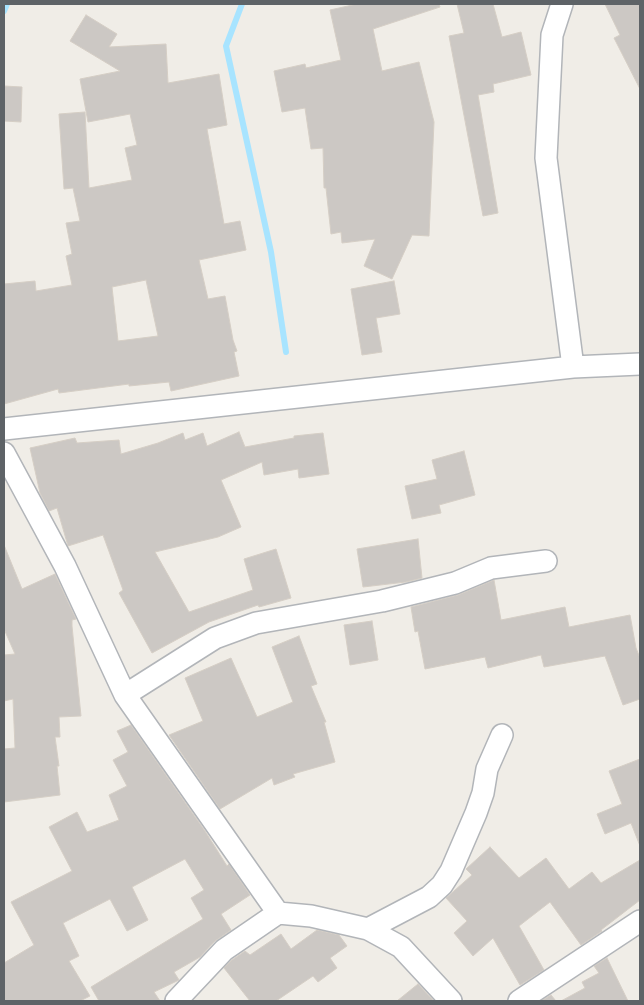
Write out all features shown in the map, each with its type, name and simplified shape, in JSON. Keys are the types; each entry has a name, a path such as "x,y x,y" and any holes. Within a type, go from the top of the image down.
{"street":[{"path":"562,4 552,35 546,158 573,367"},
{"path":"4,429 573,367 640,364"},
{"path":"4,453 65,566 125,695 278,913"},
{"path":"125,695 215,638 256,623 382,601 455,583 491,568 546,561"},
{"path":"368,928 429,897 442,885 451,871 476,814 483,794 487,769 502,735"},
{"path":"176,1001 224,950 278,913 312,916 368,928 401,947 451,1001"},
{"path":"519,1001 640,921"}],"building":[{"path":"357,4 439,4 440,7 373,29 382,71 419,62 434,122 429,236 412,235 392,279 364,266 375,239 342,243 341,232 331,234 326,188 324,188 323,148 311,149 305,108 282,112 274,71 305,64 306,68 341,60 330,10"},
{"path":"457,4 493,4 502,37 521,32 531,75 493,84 494,92 478,95 498,213 483,216 449,36 464,33"},
{"path":"605,4 640,4 640,89 614,38 620,35"},
{"path":"86,15 117,34 109,47 166,44 168,83 219,74 227,125 207,129 224,224 240,221 246,250 199,260 208,299 225,296 233,340 237,351 234,352 239,376 171,391 169,382 129,386 129,384 59,393 58,389 4,404 4,284 35,281 36,291 72,285 66,256 72,254 66,223 80,221 73,188 64,189 59,114 85,112 89,188 132,180 125,148 137,145 130,114 88,122 80,79 120,71 70,41","holes":["146,280 158,336 118,341 112,287"]},
{"path":"4,86 22,87 21,122 4,121"},
{"path":"394,281 400,314 376,318 382,352 362,355 351,289"},
{"path":"239,432 245,447 294,438 294,436 323,433 329,474 299,478 298,469 264,475 262,462 221,480 241,527 218,537 155,552 189,612 253,590 244,559 276,549 291,598 259,607 258,605 209,622 152,653 119,593 123,590 103,535 68,546 57,508 49,511 40,493 30,448 75,438 77,443 119,440 121,454 183,433 185,440 203,433 207,446"},
{"path":"464,451 475,495 439,505 441,513 412,519 405,486 437,479 432,460"},
{"path":"418,539 422,578 406,582 363,587 357,549"},
{"path":"4,545 22,589 55,574 76,619 72,620 72,626 81,716 59,717 60,737 55,737 60,795 4,802 4,749 15,748 13,699 4,701 4,655 15,654 4,629"},
{"path":"494,580 501,620 565,607 569,627 630,615 636,648 640,658 640,699 623,705 605,656 544,667 541,655 488,668 485,657 425,669 418,631 415,632 411,607 458,595"},
{"path":"372,621 378,660 350,665 344,625"},
{"path":"299,636 317,684 311,686 326,722 324,722 335,762 293,774 295,777 274,785 272,778 220,809 169,735 203,721 185,678 231,658 257,717 293,702 272,647"},
{"path":"131,725 205,831 227,866 229,864 250,895 221,914 231,930 215,941 200,957 174,972 179,980 154,992 160,1001 99,1001 91,987 203,919 191,898 204,890 185,859 132,887 148,920 127,931 110,899 63,923 79,956 69,961 90,996 80,1001 4,1001 4,963 34,945 11,902 72,871 49,827 77,812 87,832 119,820 109,795 127,786 113,760 128,752 117,731"},
{"path":"640,759 640,846 631,823 605,834 597,814 622,804 609,771"},
{"path":"490,847 519,878 546,858 569,889 592,872 601,883 640,860 640,900 602,931 581,945 550,902 519,926 544,970 520,985 493,938 473,956 454,933 467,921 446,898 472,875 466,869"},
{"path":"317,930 339,935 347,946 330,958 337,968 318,982 313,976 276,1001 250,1001 224,968 245,951 250,955 281,934 291,949"},
{"path":"607,958 628,1001 561,1001 585,988 582,982 599,973 594,966"},
{"path":"418,984 434,1001 397,1001"},
{"path":"551,995 556,1001 541,1001"}],"waterway":[{"path":"4,11 7,4"},
{"path":"242,4 226,46 271,252 286,352"}]}
